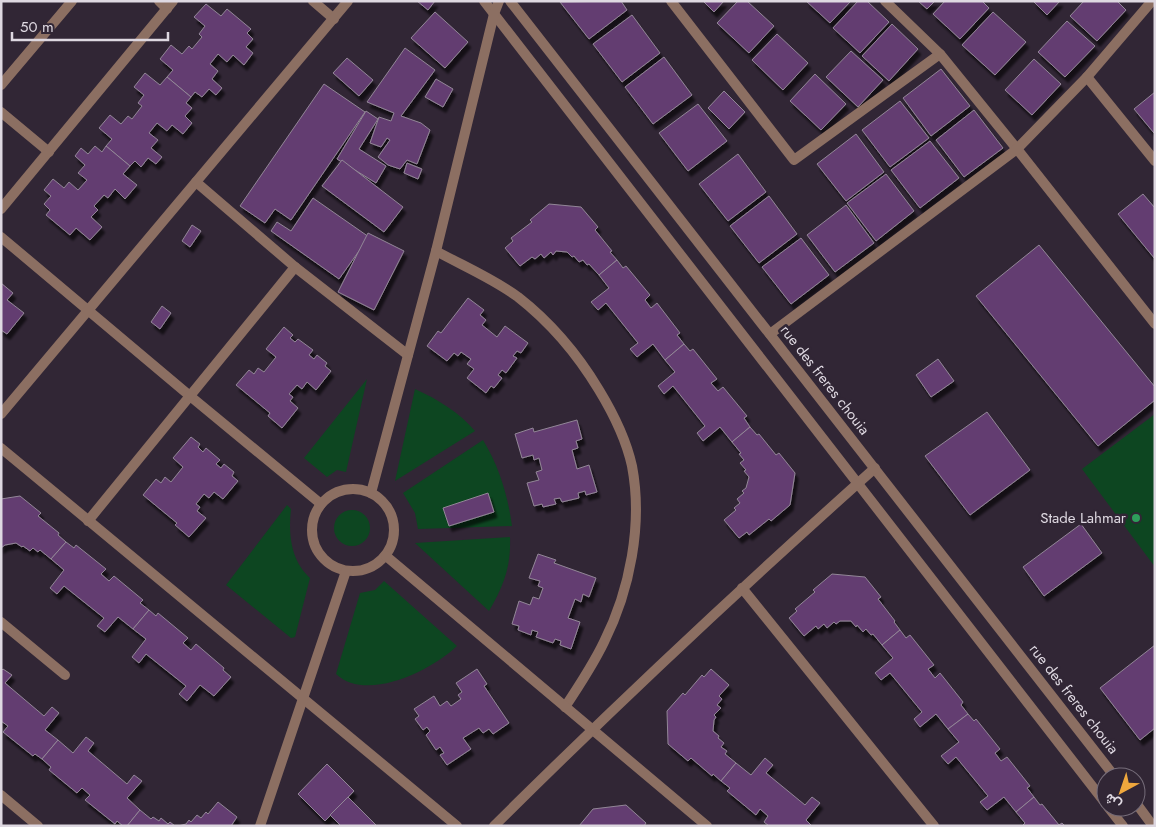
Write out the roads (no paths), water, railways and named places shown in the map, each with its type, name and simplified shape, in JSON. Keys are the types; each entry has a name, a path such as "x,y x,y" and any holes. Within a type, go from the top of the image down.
{"street":[{"path":"1,85 72,1"},
{"path":"1,209 170,5 159,1"},
{"path":"313,1 334,19"},
{"path":"1,414 348,1"},
{"path":"484,1 1096,792"},
{"path":"371,493 436,250 494,14 499,1"},
{"name":"rue des freres chouia","path":"510,1 1107,767"},
{"path":"671,1 794,160 940,54"},
{"path":"885,1 940,54 1155,324"},
{"path":"770,334 1017,149 1087,77 1152,1"},
{"path":"1087,77 1155,161"},
{"path":"1,112 49,152"},
{"path":"196,182 296,266 408,355"},
{"path":"1,237 321,504"},
{"path":"436,250 476,270 511,293 548,324 586,367 612,411 631,464 636,491 635,519 632,556 623,594 605,641 565,707"},
{"path":"88,521 296,266"},
{"path":"1,448 457,826"},
{"path":"494,826 591,730 742,588 875,468"},
{"path":"358,489 371,493 382,500 394,522 392,546 378,564 368,569 357,572 346,571 332,566 321,557 314,544 312,530 314,516 321,504 332,495 344,490 358,489"},
{"path":"386,556 707,826"},
{"path":"260,826 346,571"},
{"path":"742,588 934,826"},
{"path":"1,622 64,675"},
{"path":"1,795 38,826"},
{"path":"1146,816 1154,826"}],"place":[{"name":"Stade Lahmar","path":"1136,518"}]}
